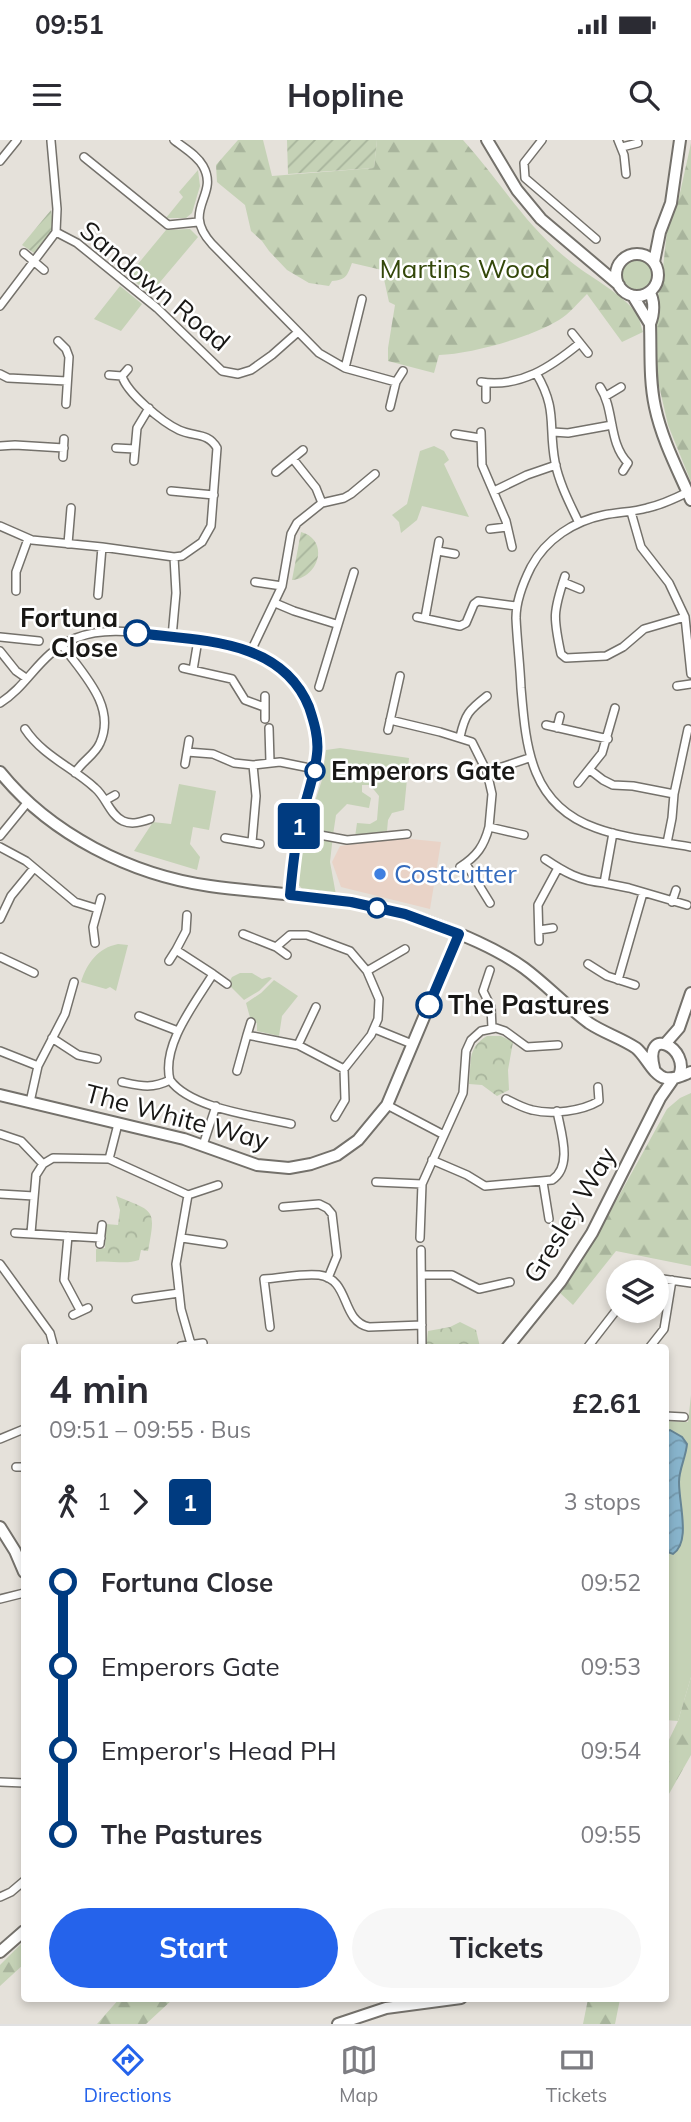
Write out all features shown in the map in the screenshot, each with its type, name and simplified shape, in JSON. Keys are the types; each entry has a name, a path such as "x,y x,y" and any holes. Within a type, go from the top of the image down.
{"street":[{"path":"0,161 17,140"},
{"name":"Sandown Road","path":"0,306 56,232 57,209 51,140"},
{"path":"174,140 199,161 206,175 206,191 199,208 198,222 206,238 319,354 345,368 396,382"},
{"path":"486,140 507,176 528,204 559,236 622,290 633,296 650,324"},
{"path":"542,140 524,163 524,178 596,239"},
{"path":"653,262 671,202 680,140"},
{"path":"626,174 620,143 638,143"},
{"path":"84,157 168,225 198,222"},
{"name":"Sandown Road","path":"56,232 78,243 157,308 222,371 238,374 251,370 298,332"},
{"path":"591,261 612,264 640,254 660,232"},
{"path":"24,253 44,270"},
{"path":"633,296 649,292 657,281 657,268 640,254"},
{"path":"619,285 617,272 622,260"},
{"path":"649,292 654,299 650,324 650,371 655,407 665,440 689,496 579,523 558,536 534,561 525,578 516,606 517,634 529,758 546,790 562,808 585,823 613,833 691,847"},
{"path":"345,368 362,299"},
{"path":"572,334 588,353"},
{"path":"58,341 69,357 66,404"},
{"path":"486,399 484,382 504,384 536,373 580,344"},
{"path":"122,376 128,369"},
{"path":"390,407 396,382 403,372"},
{"path":"536,373 549,398 556,464 579,523"},
{"path":"0,374 8,377 67,381"},
{"path":"109,375 122,376"},
{"path":"0,526 28,539 174,557 189,553 205,538 211,526 218,452 213,441 204,435 179,430 126,387 122,376"},
{"path":"600,387 606,396 618,449 628,463 638,465"},
{"path":"606,396 621,387"},
{"path":"134,460 136,428 149,408"},
{"path":"553,432 568,433 612,425"},
{"path":"455,434 480,435 482,465 508,527 512,547"},
{"path":"0,446 15,445 63,453 64,439"},
{"path":"116,448 135,449"},
{"path":"276,472 303,450"},
{"path":"293,458 316,488 322,503"},
{"path":"623,471 628,463"},
{"path":"494,491 556,464"},
{"path":"362,472 368,479"},
{"path":"251,651 282,586 290,534 297,523 322,503 344,498 375,474"},
{"path":"183,483 183,493"},
{"path":"171,491 214,495"},
{"path":"68,544 71,508"},
{"path":"631,512 641,547 669,583 685,617 691,674"},
{"path":"490,529 508,527"},
{"path":"16,591 16,572 28,539"},
{"path":"439,541 421,618 460,626 467,623 474,604 478,601 516,606"},
{"path":"98,595 102,547"},
{"path":"438,551 454,554"},
{"path":"172,637 176,593 174,557"},
{"path":"319,687 354,572"},
{"path":"580,589 564,579 557,596 554,617 561,651 566,657 606,656 650,626 685,617"},
{"path":"89,580 99,581"},
{"path":"255,582 282,586"},
{"path":"275,603 337,624"},
{"path":"0,703 43,659 62,645 77,638 105,632 132,632 232,645 272,662 287,675 307,703 317,737 315,769 298,831 290,895"},
{"path":"0,637 38,641"},
{"path":"193,670 198,640"},
{"path":"62,645 103,706 104,728 98,747 75,773"},
{"path":"0,651 16,671 26,678"},
{"path":"183,668 232,679 245,700 264,707"},
{"path":"85,677 94,670"},
{"path":"388,730 401,676"},
{"path":"677,686 691,684"},
{"path":"265,696 265,719"},
{"path":"460,737 468,711 487,696"},
{"path":"579,783 603,753 615,708"},
{"path":"557,728 560,716"},
{"path":"390,720 460,737 475,746 487,772 492,794 489,827 485,843 476,856 463,865 490,904"},
{"path":"546,725 608,739"},
{"path":"270,728 270,762"},
{"path":"667,843 674,793 688,729"},
{"path":"26,735 34,744 97,789 115,816 124,822 138,823 150,819"},
{"path":"185,764 189,740"},
{"path":"187,752 213,754 234,763 253,765 270,762 315,769"},
{"path":"487,772 529,758"},
{"path":"681,758 691,760"},
{"path":"225,838 256,843 253,765"},
{"path":"590,770 613,785 674,793"},
{"path":"0,772 27,803 61,828 106,854 138,867 207,886 351,902 405,914 459,934 513,961 590,1024 635,1048 666,1078 691,1072"},
{"path":"106,800 115,794"},
{"path":"0,836 27,803"},
{"path":"489,827 524,835"},
{"path":"298,831 347,840 407,834"},
{"path":"604,884 613,833"},
{"path":"0,846 34,868 75,902 98,909"},
{"path":"545,859 558,869 586,881 687,905"},
{"path":"0,919 9,899 34,868"},
{"path":"540,941 538,905 558,869"},
{"path":"672,902 676,890"},
{"path":"618,980 643,893"},
{"path":"95,943 93,927 101,898"},
{"path":"169,961 186,931 187,915"},
{"path":"539,930 553,928"},
{"path":"243,934 276,947 287,955"},
{"name":"The White Way","path":"0,1095 203,1145 257,1165 301,1166 337,1155 358,1140 387,1105 459,934"},
{"path":"276,947 289,935 307,935 350,951 367,971 376,988 379,1003 374,1029 344,1069 345,1101 335,1117"},
{"path":"367,971 405,948"},
{"path":"176,950 227,984"},
{"path":"0,957 34,973"},
{"path":"588,964 607,976 635,985"},
{"path":"491,970 483,991 491,1007 492,1028"},
{"path":"213,974 178,1031 169,1066 170,1080 185,1093 216,1106 291,1124"},
{"path":"30,1102 37,1066 65,1014 74,982"},
{"path":"677,1077 687,1065 688,1055 682,1032 691,992"},
{"path":"298,1045 316,1007"},
{"path":"138,1016 178,1031"},
{"path":"660,1098 653,1058 679,1028 684,1018"},
{"path":"237,1071 251,1022"},
{"path":"421,1238 422,1184 463,1093 466,1051 469,1044 477,1034 492,1028 505,1031 530,1048 558,1045"},
{"path":"374,1029 412,1044"},
{"path":"247,1035 298,1045 344,1069"},
{"path":"52,1038 77,1059 97,1059"},
{"path":"635,1048 674,1044 688,1055"},
{"path":"0,1051 37,1066"},
{"name":"Gresley Way","path":"510,1344 561,1281 592,1233 660,1098 677,1077"},
{"path":"122,1082 148,1087 170,1080"},
{"path":"506,1099 535,1111 557,1111 599,1101 598,1087"},
{"path":"387,1105 444,1135"},
{"path":"203,1145 216,1106"},
{"path":"432,1160 485,1186 543,1182 560,1175 564,1165 557,1111"},
{"path":"109,1159 118,1124"},
{"path":"0,1134 21,1141 43,1164"},
{"path":"31,1233 36,1175 43,1164 58,1158 109,1159 188,1195 209,1193 218,1185"},
{"path":"376,1181 422,1184"},
{"path":"543,1182 549,1219"},
{"path":"0,1194 34,1196"},
{"path":"188,1195 176,1264 179,1293 191,1344"},
{"path":"283,1207 318,1204 332,1214 337,1256 328,1278"},
{"path":"15,1233 101,1241 102,1225"},
{"path":"214,1243 215,1234"},
{"path":"68,1236 64,1280 84,1309 73,1315"},
{"path":"182,1238 223,1244"},
{"path":"421,1250 422,1344"},
{"path":"0,1264 50,1333 53,1344"},
{"path":"270,1327 264,1279 319,1275 340,1287 351,1316 361,1325 422,1325"},
{"path":"423,1275 452,1275 479,1289 510,1282"},
{"path":"669,1280 691,1283"},
{"path":"652,1344 664,1329 672,1280"},
{"path":"498,1286 500,1294"},
{"path":"144,1287 146,1297"},
{"path":"136,1299 179,1293"},
{"path":"590,1344 606,1323"},
{"path":"197,1344 203,1343"},
{"path":"669,1416 684,1416"},
{"path":"0,1439 21,1430"},
{"path":"0,1527 16,1551 21,1564"},
{"path":"0,1599 21,1594"},
{"path":"0,1782 21,1783"},
{"path":"0,1897 21,1884"},
{"path":"0,1952 21,1934"},
{"path":"338,2024 386,2008 431,2002"}],"shaded area":[{"path":"401,838 441,842 430,909 341,887 332,862 340,846"}],"green space":[{"name":"Martins Wood","path":"238,140 263,140 272,176 374,168 377,140 463,140 558,251 633,309 643,332 622,342 587,294 563,318 533,333 484,348 439,355 434,373 388,361 395,305 389,302 382,270 352,263 345,276 332,281 329,286 309,283 287,270 251,231 245,205 217,182 216,165"},
{"path":"287,140 377,140 374,168 288,174"},
{"path":"691,143 691,482 668,425 657,377 656,307 667,231 678,202"},
{"path":"198,170 200,186 192,213 186,218 166,218 183,197 179,192"},
{"path":"51,210 54,228 34,253 22,245"},
{"path":"190,229 198,237 150,294 128,276 166,230"},
{"path":"636,257 649,263 655,276 649,289 636,295 623,289 617,276 623,263"},
{"path":"120,286 142,304 121,331 94,319"},
{"path":"434,446 444,451 449,460 444,464 469,517 422,506 417,520 401,533 399,522 392,515 407,504 420,451"},
{"path":"301,532 316,543 318,558 309,573 292,580"},
{"path":"340,748 409,758 404,810 392,813 387,831 355,837 357,823 370,824 377,820 379,796 370,785 362,785 362,792 371,798 369,808 347,804 336,815 330,862 336,895 305,892 297,883 302,841 322,780 326,750"},
{"path":"179,784 216,791 209,830 193,827 190,844 200,857 197,870 134,851 153,822 171,824"},
{"path":"118,944 128,945 116,991 110,987 106,989 81,982 94,957"},
{"path":"240,973 252,973 262,979 272,978 259,991 244,1000 228,984 232,977"},
{"path":"274,980 298,996 282,1016 279,1036 257,1031 257,1023 251,1021 246,1003"},
{"path":"487,1036 501,1036 513,1042 508,1070 509,1090 497,1096 482,1085 469,1084 473,1051"},
{"path":"691,1093 691,1266 616,1251 606,1260 606,1264 573,1305 559,1292 594,1241 667,1109"},
{"path":"116,1196 139,1205 150,1213 152,1227 148,1251 141,1250 139,1260 96,1262 96,1249 105,1248 106,1224 118,1225 120,1210"},
{"path":"460,1322 476,1330 479,1344 426,1344 428,1331 450,1327"},
{"path":"691,1395 691,1677 678,1721 669,1720 669,1421 688,1422"},
{"path":"691,1677 691,1755 669,1794 669,1740 678,1721"},
{"path":"21,1944 21,1967 0,1986 0,1965"},
{"path":"116,2002 170,2002 146,2024 97,2024"},
{"path":"587,2002 619,2002 615,2024 583,2024"}],"water":[{"path":"669,1430 682,1437 687,1444 679,1482 682,1541 673,1554 669,1552"}],"bus line":[{"name":"1","path":"137,633 232,645 262,656 287,675 307,703 315,726 318,750 313,782 298,831 290,895 351,902 410,915 459,934 429,1005"}],"place":[{"name":"Fortuna Close","path":"137,633"},
{"name":"Emperors Gate","path":"315,771"},
{"name":"Costcutter","path":"380,874"},
{"name":"The Pastures","path":"429,1005"}]}
